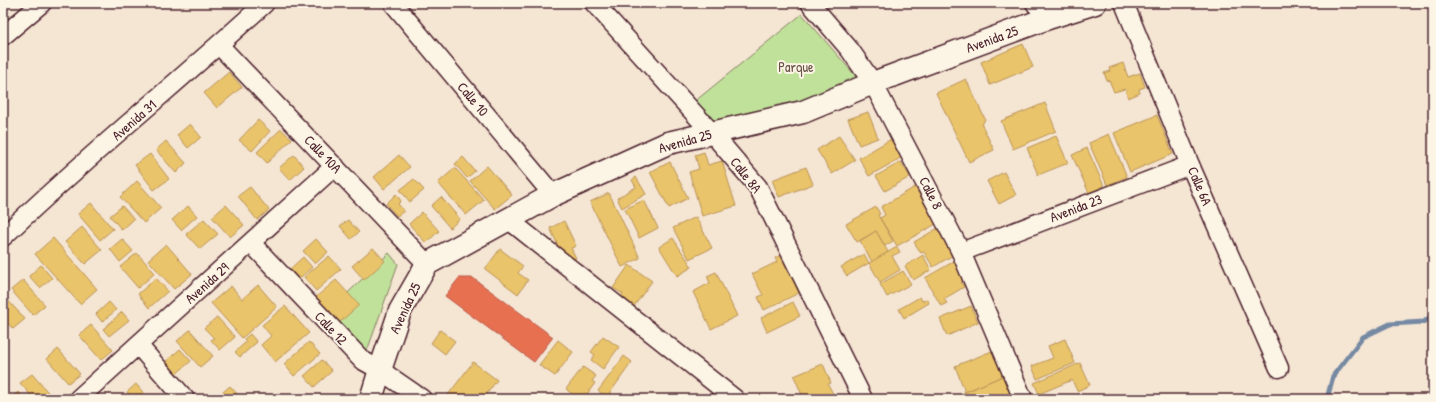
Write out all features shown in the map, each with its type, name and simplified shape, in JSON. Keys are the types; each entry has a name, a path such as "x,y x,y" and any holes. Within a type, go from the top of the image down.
{"street":[{"path":"3,36 42,3"},
{"name":"Avenida 31","path":"3,237 42,200 265,3"},
{"name":"Calle 10","path":"393,3 553,195"},
{"name":"Calle 8A","path":"594,3 712,133 758,187 863,399"},
{"name":"Calle 8","path":"810,3 850,50 872,83 961,252 1023,399"},
{"name":"Avenida 25","path":"371,399 400,311 427,264 553,195 668,144 803,112 1042,10 1095,3"},
{"name":"Calle 6A","path":"1124,3 1190,165 1279,368"},
{"name":"Calle 10A","path":"219,45 427,264"},
{"name":"Avenida 23","path":"961,252 1190,165"},
{"name":"Avenida 29","path":"78,399 335,166"},
{"path":"509,220 735,399"},
{"name":"Calle 12","path":"251,242 362,360 380,370 422,399"},
{"path":"138,345 185,399"}],"green space":[{"name":"Parque","path":"802,14 859,80 796,107 714,127 694,102"},
{"path":"389,253 398,264 366,354 325,315"}],"building: Viviendas":[{"path":"1023,44 1033,67 990,85 981,62"},
{"path":"1123,63 1128,77 1140,73 1145,87 1139,89 1140,93 1128,98 1125,89 1114,92 1104,73 1110,71 1109,68"},
{"path":"229,72 242,87 217,108 204,93"},
{"path":"966,79 985,119 982,125 994,150 969,162 936,93"},
{"path":"1045,103 1056,131 1013,149 1001,121"},
{"path":"868,112 878,138 859,145 848,119"},
{"path":"1157,115 1173,154 1130,172 1114,133"},
{"path":"258,120 270,131 252,151 239,140"},
{"path":"190,124 201,137 188,148 177,135"},
{"path":"281,129 292,139 267,163 257,152"},
{"path":"1109,134 1127,177 1107,185 1089,143"},
{"path":"839,136 855,160 832,174 817,150"},
{"path":"1056,136 1068,163 1038,175 1027,148"},
{"path":"893,138 904,156 869,176 859,158"},
{"path":"166,141 186,163 176,173 156,150"},
{"path":"1087,148 1104,186 1089,193 1072,155"},
{"path":"704,152 708,165 722,161 736,206 702,216 689,172 699,169 695,155"},
{"path":"150,154 169,179 154,190 135,165"},
{"path":"294,155 304,167 290,180 279,168"},
{"path":"399,155 410,167 384,189 374,177"},
{"path":"463,157 475,171 467,178 455,164"},
{"path":"670,162 688,198 669,208 650,172"},
{"path":"901,162 910,177 885,191 876,176"},
{"path":"487,166 512,195 495,209 470,181"},
{"path":"806,167 813,184 779,197 772,180"},
{"path":"455,168 484,200 466,215 438,183"},
{"path":"1004,172 1016,195 999,204 987,181"},
{"path":"636,177 646,194 622,208 617,198 636,187 632,180"},
{"path":"414,179 424,190 410,202 400,190"},
{"path":"137,181 161,208 144,223 120,197"},
{"path":"250,187 269,210 257,220 238,196"},
{"path":"915,187 936,224 897,246 880,218 885,215 881,207"},
{"path":"609,193 640,258 622,267 590,202"},
{"path":"396,194 401,201 398,204 404,211 397,216 386,204"},
{"path":"441,197 460,219 450,228 431,206"},
{"path":"644,200 658,228 639,238 625,209"},
{"path":"91,203 113,229 100,240 78,214"},
{"path":"226,205 244,225 230,237 212,217"},
{"path":"122,206 134,219 122,230 110,216"},
{"path":"188,206 197,216 181,230 172,220"},
{"path":"876,207 880,214 878,215 893,241 885,246 876,231 857,242 846,224"},
{"path":"422,212 439,231 426,243 409,224"},
{"path":"696,217 712,248 689,259 673,228"},
{"path":"204,219 218,234 200,249 186,234"},
{"path":"348,220 359,232 351,239 340,226"},
{"path":"564,221 576,246 571,248 576,258 566,263 550,228"},
{"path":"82,227 102,250 85,264 65,242"},
{"path":"940,227 955,254 933,267 924,252 921,253 914,242"},
{"path":"876,231 888,252 872,262 860,241"},
{"path":"53,238 97,289 80,304 35,254"},
{"path":"673,238 692,267 677,276 659,247"},
{"path":"122,239 133,251 120,262 110,249"},
{"path":"316,239 328,252 315,264 303,251"},
{"path":"166,244 192,274 174,289 148,260"},
{"path":"897,247 900,252 892,256 900,270 880,282 869,263"},
{"path":"373,248 385,261 364,280 352,266"},
{"path":"500,249 523,266 518,273 528,280 518,294 485,269"},
{"path":"137,253 155,273 138,288 120,267"},
{"path":"785,253 803,291 764,310 758,297 763,295 752,274 777,262 775,258"},
{"path":"864,254 869,263 847,276 841,267"},
{"path":"923,255 931,270 913,280 905,266"},
{"path":"329,256 341,269 316,291 304,277"},
{"path":"303,257 312,267 299,279 290,269"},
{"path":"958,259 969,278 961,282 964,287 944,299 947,303 941,306 925,278"},
{"path":"41,265 52,278 40,288 29,276"},
{"path":"629,265 652,281 632,309 619,300 623,294 613,288"},
{"path":"903,271 911,284 887,297 880,284"},
{"path":"716,272 737,316 711,329 693,292 710,283 707,276"},
{"path":"156,278 168,291 149,308 138,294"},
{"path":"23,280 45,305 33,315 11,290"},
{"path":"336,280 359,305 339,323 316,297"},
{"path":"258,285 277,307 242,338 211,303 231,286 242,299"},
{"path":"3,295 25,319 13,329 3,318"},
{"path":"920,297 922,301 927,299 929,303 904,318 899,309"},
{"path":"109,302 116,310 102,322 96,314"},
{"path":"793,302 800,316 767,332 761,318"},
{"path":"285,306 309,333 275,362 261,345 271,336 262,325"},
{"path":"971,306 978,322 947,336 940,319"},
{"path":"122,312 129,320 109,336 103,329"},
{"path":"217,317 235,337 220,350 211,340 214,338 204,328"},
{"path":"91,325 113,350 101,360 79,335"},
{"path":"190,330 213,356 200,367 177,341"},
{"path":"440,330 455,341 445,354 431,343"},
{"path":"250,334 257,342 240,357 235,352 246,342 244,339"},
{"path":"603,336 619,347 603,369 591,360 595,355 591,352"},
{"path":"1065,339 1075,363 1037,379 1032,366 1053,358 1048,346"},
{"path":"558,340 573,352 555,376 539,365"},
{"path":"309,342 320,354 294,376 284,364"},
{"path":"58,349 80,374 68,383 47,359"},
{"path":"180,349 191,361 175,375 164,363"},
{"path":"992,351 1003,376 965,392 955,366"},
{"path":"624,356 632,362 607,397 598,391"},
{"path":"322,360 332,371 314,387 304,376"},
{"path":"473,362 497,380 483,399 466,399 467,398 461,394 457,399 454,399 448,395"},
{"path":"1080,363 1090,385 1077,391 1072,380 1039,394 1034,383"},
{"path":"823,364 831,383 828,384 834,396 827,399 799,399 798,397 802,395 794,376"},
{"path":"583,367 596,376 592,381 595,383 585,397 581,394 578,399 566,389"},
{"path":"32,374 53,399 34,399 20,383"},
{"path":"1005,375 1015,399 963,399 961,394"},
{"path":"136,384 147,397 144,399 134,399 127,392"},
{"path":"230,386 239,396 235,399 215,399"},
{"path":"18,392 24,399 11,399"}],"building: Comercios":[{"path":"459,278 473,278 553,337 534,362 445,296"}],"waterway":[{"path":"1327,399 1333,376 1363,337 1390,324 1424,322 1433,315"}]}
